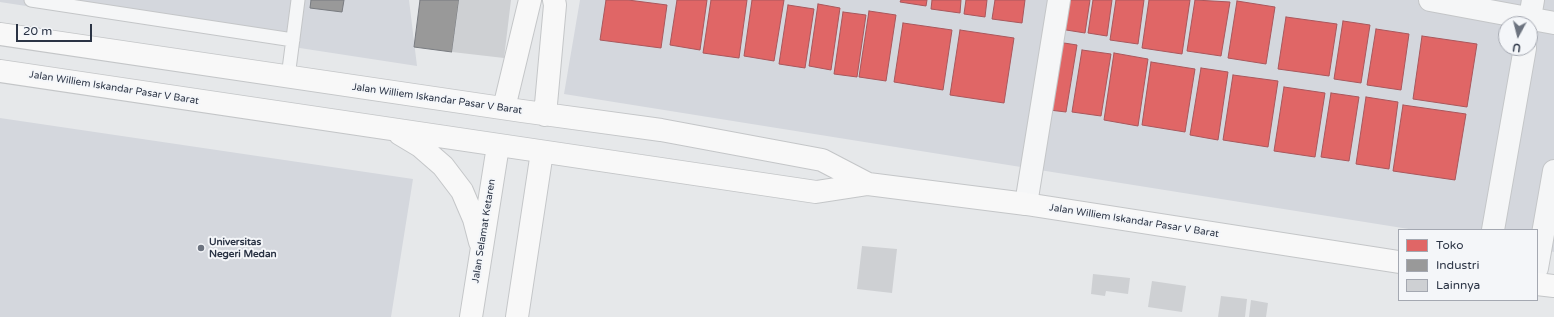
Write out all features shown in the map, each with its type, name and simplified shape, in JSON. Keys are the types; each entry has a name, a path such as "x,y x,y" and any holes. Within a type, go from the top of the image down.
{"street":[{"path":"504,108 530,0"},
{"path":"545,115 555,5 554,0"},
{"path":"1026,204 1059,0"},
{"path":"1430,0 1530,14 1554,23"},
{"name":"Jalan Williem Iskandar Pasar V Barat","path":"0,34 545,115 661,130 822,160 868,184"},
{"path":"1493,229 1524,56"},
{"name":"Jalan Williem Iskandar Pasar V Barat","path":"0,71 816,192 868,184 1026,204 1398,262"},
{"path":"393,130 420,146 443,166 462,191 474,219 481,249"},
{"name":"Jalan Selamat Ketaren","path":"471,317 498,146"},
{"path":"516,317 542,152"},
{"path":"1538,265 1549,228 1554,171"},
{"path":"1538,284 1554,286"}],"lane":[{"path":"31,0 293,40"},
{"path":"288,77 298,0"}],"shaded area":[{"path":"0,0 409,0 417,66 0,2"},
{"path":"580,0 1554,0 1554,252 1538,249 1538,229 1409,229 564,94"},
{"name":"Universitas Negeri Medan","path":"0,118 413,179 391,317 0,317"}],"building: Toko":[{"path":"606,0 628,0 667,5 661,48 600,40"},
{"path":"677,0 707,0 700,50 670,45"},
{"path":"711,0 747,0 739,58 703,53"},
{"path":"752,0 784,0 774,61 744,56"},
{"path":"901,0 927,0 926,6 900,2"},
{"path":"932,0 961,0 960,13 931,9"},
{"path":"966,0 987,0 985,17 964,14"},
{"path":"995,0 1025,0 1022,23 992,19"},
{"path":"1064,0 1090,0 1085,33 1060,29"},
{"path":"1093,0 1112,0 1107,36 1088,33"},
{"path":"1116,0 1144,0 1138,44 1110,40"},
{"path":"1149,0 1190,0 1182,54 1142,48"},
{"path":"1195,0 1230,2 1221,56 1187,51"},
{"path":"1237,1 1275,7 1266,64 1228,58"},
{"path":"818,4 840,8 831,70 809,66"},
{"path":"788,5 814,9 805,68 779,64"},
{"path":"869,11 896,15 886,81 859,77"},
{"path":"843,12 866,15 857,77 834,74"},
{"path":"1286,17 1337,24 1329,76 1278,69"},
{"path":"1343,21 1370,25 1361,83 1334,79"},
{"path":"903,23 952,30 943,90 894,82"},
{"path":"1376,29 1409,34 1401,90 1367,85"},
{"path":"960,30 1014,38 1004,103 950,95"},
{"path":"1422,36 1477,44 1467,107 1413,99"},
{"path":"1051,41 1077,45 1066,112 1041,109"},
{"path":"1082,50 1111,54 1101,116 1072,112"},
{"path":"1114,53 1148,59 1138,126 1104,120"},
{"path":"1151,62 1195,69 1185,132 1142,125"},
{"path":"1201,68 1228,72 1218,140 1190,135"},
{"path":"1233,75 1278,81 1268,147 1223,140"},
{"path":"1284,87 1325,93 1315,157 1274,151"},
{"path":"1331,93 1359,97 1349,161 1321,157"},
{"path":"1366,97 1398,102 1389,169 1356,164"},
{"path":"1403,105 1466,114 1455,180 1393,171"}],"building: Industri":[{"path":"311,0 344,0 342,12 310,8"},
{"path":"420,0 459,0 452,52 414,47"}],"building: Lainnya":[{"path":"459,0 511,0 504,58 452,52"},
{"path":"862,246 897,249 892,293 857,289"},
{"path":"1093,274 1130,278 1128,294 1106,291 1105,296 1091,294"},
{"path":"1152,281 1186,286 1182,312 1148,307"},
{"path":"1221,296 1247,299 1245,317 1218,317"},
{"path":"1251,300 1268,303 1266,317 1249,317"}],"place":[{"name":"Universitas Negeri Medan","path":"201,248"}]}
